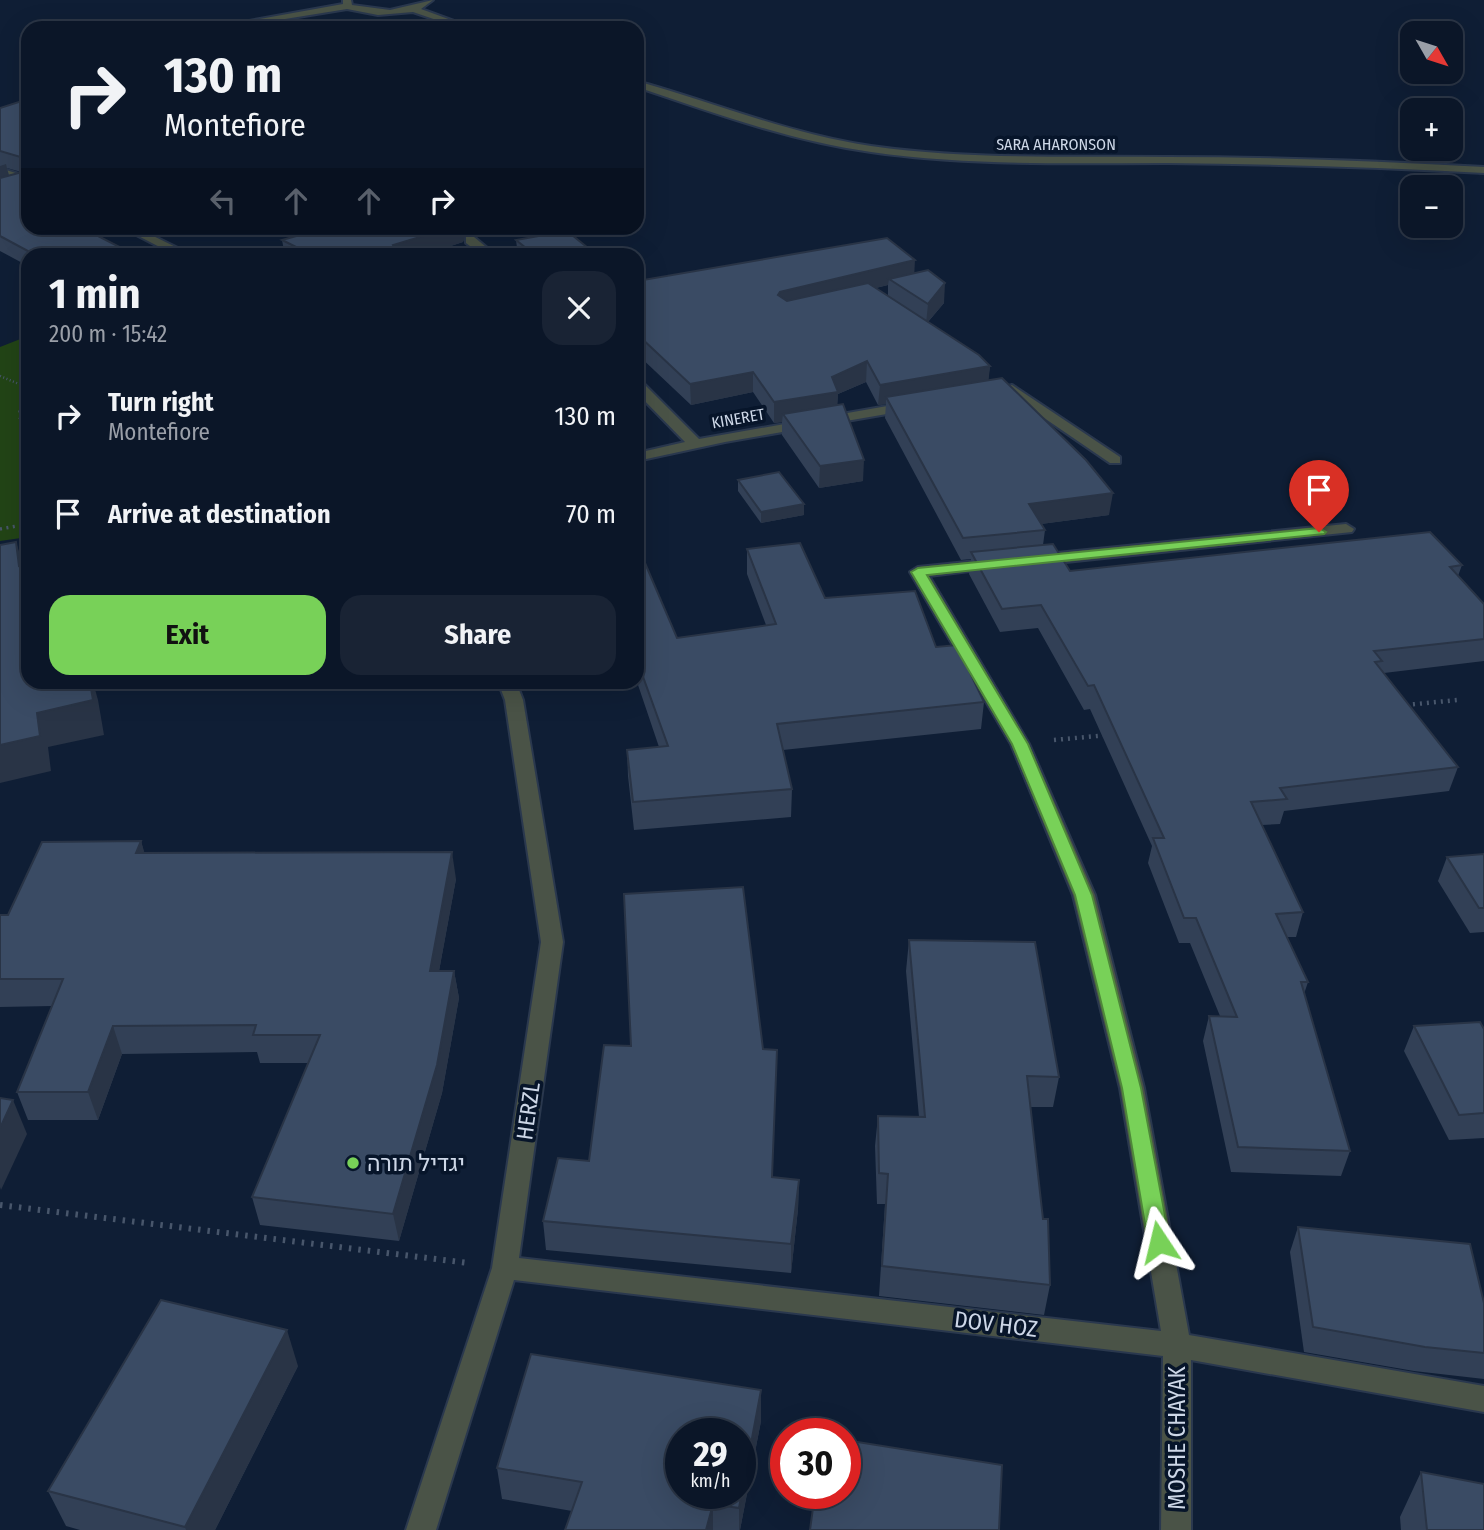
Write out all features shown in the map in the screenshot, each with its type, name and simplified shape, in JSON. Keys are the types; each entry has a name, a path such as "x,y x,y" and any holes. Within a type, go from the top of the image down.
{"street":[{"path":"252,21 348,3 377,12 412,9 429,0"},
{"path":"412,9 448,21"},
{"name":"SARA AHARONSON","path":"644,86 761,126 821,140 940,157 1021,161 1321,161 1484,170"},
{"path":"0,172 21,180"},
{"path":"9,188 21,184"},
{"path":"145,235 174,248"},
{"path":"470,240 480,248"},
{"path":"990,374 1115,460"},
{"path":"971,396 1012,389"},
{"path":"644,392 695,444"},
{"name":"KINERET","path":"644,455 930,403"},
{"name":"MOSHE CHAYAK","path":"1176,1530 1177,1345 1132,1088 1084,895 1020,744 918,572 1346,529"},
{"name":"HERZL","path":"421,1530 505,1268 552,942 514,700 510,689"},
{"name":"DOV HOZ","path":"505,1268 1177,1345 1484,1399"}],"path":[{"path":"0,376 21,385"},
{"path":"0,529 21,525"},
{"path":"1402,705 1457,700"},
{"path":"1020,744 1116,734"},
{"path":"0,1205 505,1268"}],"green space":[{"path":"21,339 21,538 0,541 0,347"}],"building":[{"path":"21,101 21,157 0,151 0,108"},
{"path":"21,172 21,235 96,235 121,248 22,248 0,236 0,178"},
{"path":"300,235 427,235 393,245 395,248 298,248 282,240"},
{"path":"544,235 572,235 588,248 526,248 516,240"},
{"path":"887,238 915,260 780,292 778,295 787,301 868,283 979,355 990,366 880,385 867,361 832,377 838,392 774,402 753,372 690,384 644,341 644,280"},
{"path":"928,270 945,283 928,304 889,279"},
{"path":"1002,378 1086,460 1113,493 1029,504 1045,530 963,538 886,397"},
{"path":"843,404 864,460 820,466 783,414"},
{"path":"779,472 804,504 761,512 738,480"},
{"path":"1430,532 1462,565 1450,567 1484,604 1484,639 1374,651 1382,661 1375,662 1458,767 1280,788 1287,799 1251,802 1303,912 1276,914 1308,982 1301,982 1350,1151 1238,1147 1209,1016 1237,1017 1196,918 1184,918 1153,838 1164,838 1094,685 1088,686 1041,605 1002,609 971,552 1053,544 1070,571"},
{"path":"16,542 21,566 21,689 91,689 93,700 37,713 40,736 0,745 0,545"},
{"path":"800,543 825,598 915,591 936,647 957,645 984,702 777,724 792,789 633,802 627,750 668,746 644,679 644,561 677,638 776,624 747,549"},
{"path":"141,841 136,853 452,852 430,971 454,971 437,1065 393,1214 252,1197 320,1035 253,1035 256,1025 113,1026 88,1092 17,1092 63,979 0,979 0,915 8,915 42,842"},
{"path":"1484,854 1484,908 1479,908 1447,857"},
{"path":"743,887 763,1049 777,1050 772,1177 799,1180 791,1244 543,1221 558,1158 589,1161 604,1045 631,1046 624,894"},
{"path":"909,940 1035,942 1059,1077 1027,1076 1043,1219 1048,1219 1050,1285 882,1266 888,1174 879,1173 878,1116 925,1117"},
{"path":"1480,1022 1484,1029 1484,1113 1459,1115 1414,1026"},
{"path":"0,1098 13,1100 0,1128"},
{"path":"1298,1227 1470,1244 1484,1303 1484,1353 1425,1347 1313,1327"},
{"path":"161,1300 287,1330 185,1527 48,1491"},
{"path":"531,1354 761,1390 756,1418 665,1418 665,1509 712,1509 706,1530 565,1530 582,1482 497,1468"},
{"path":"861,1443 1002,1465 999,1530 810,1530 813,1509 861,1509"},
{"path":"1421,1472 1484,1484 1484,1530 1427,1530"}],"place":[{"name":"יגדיל תורה","path":"353,1163"}],"route":[{"path":"1159,1242 1132,1088 1084,895 1020,744 918,572 1319,532"}]}
